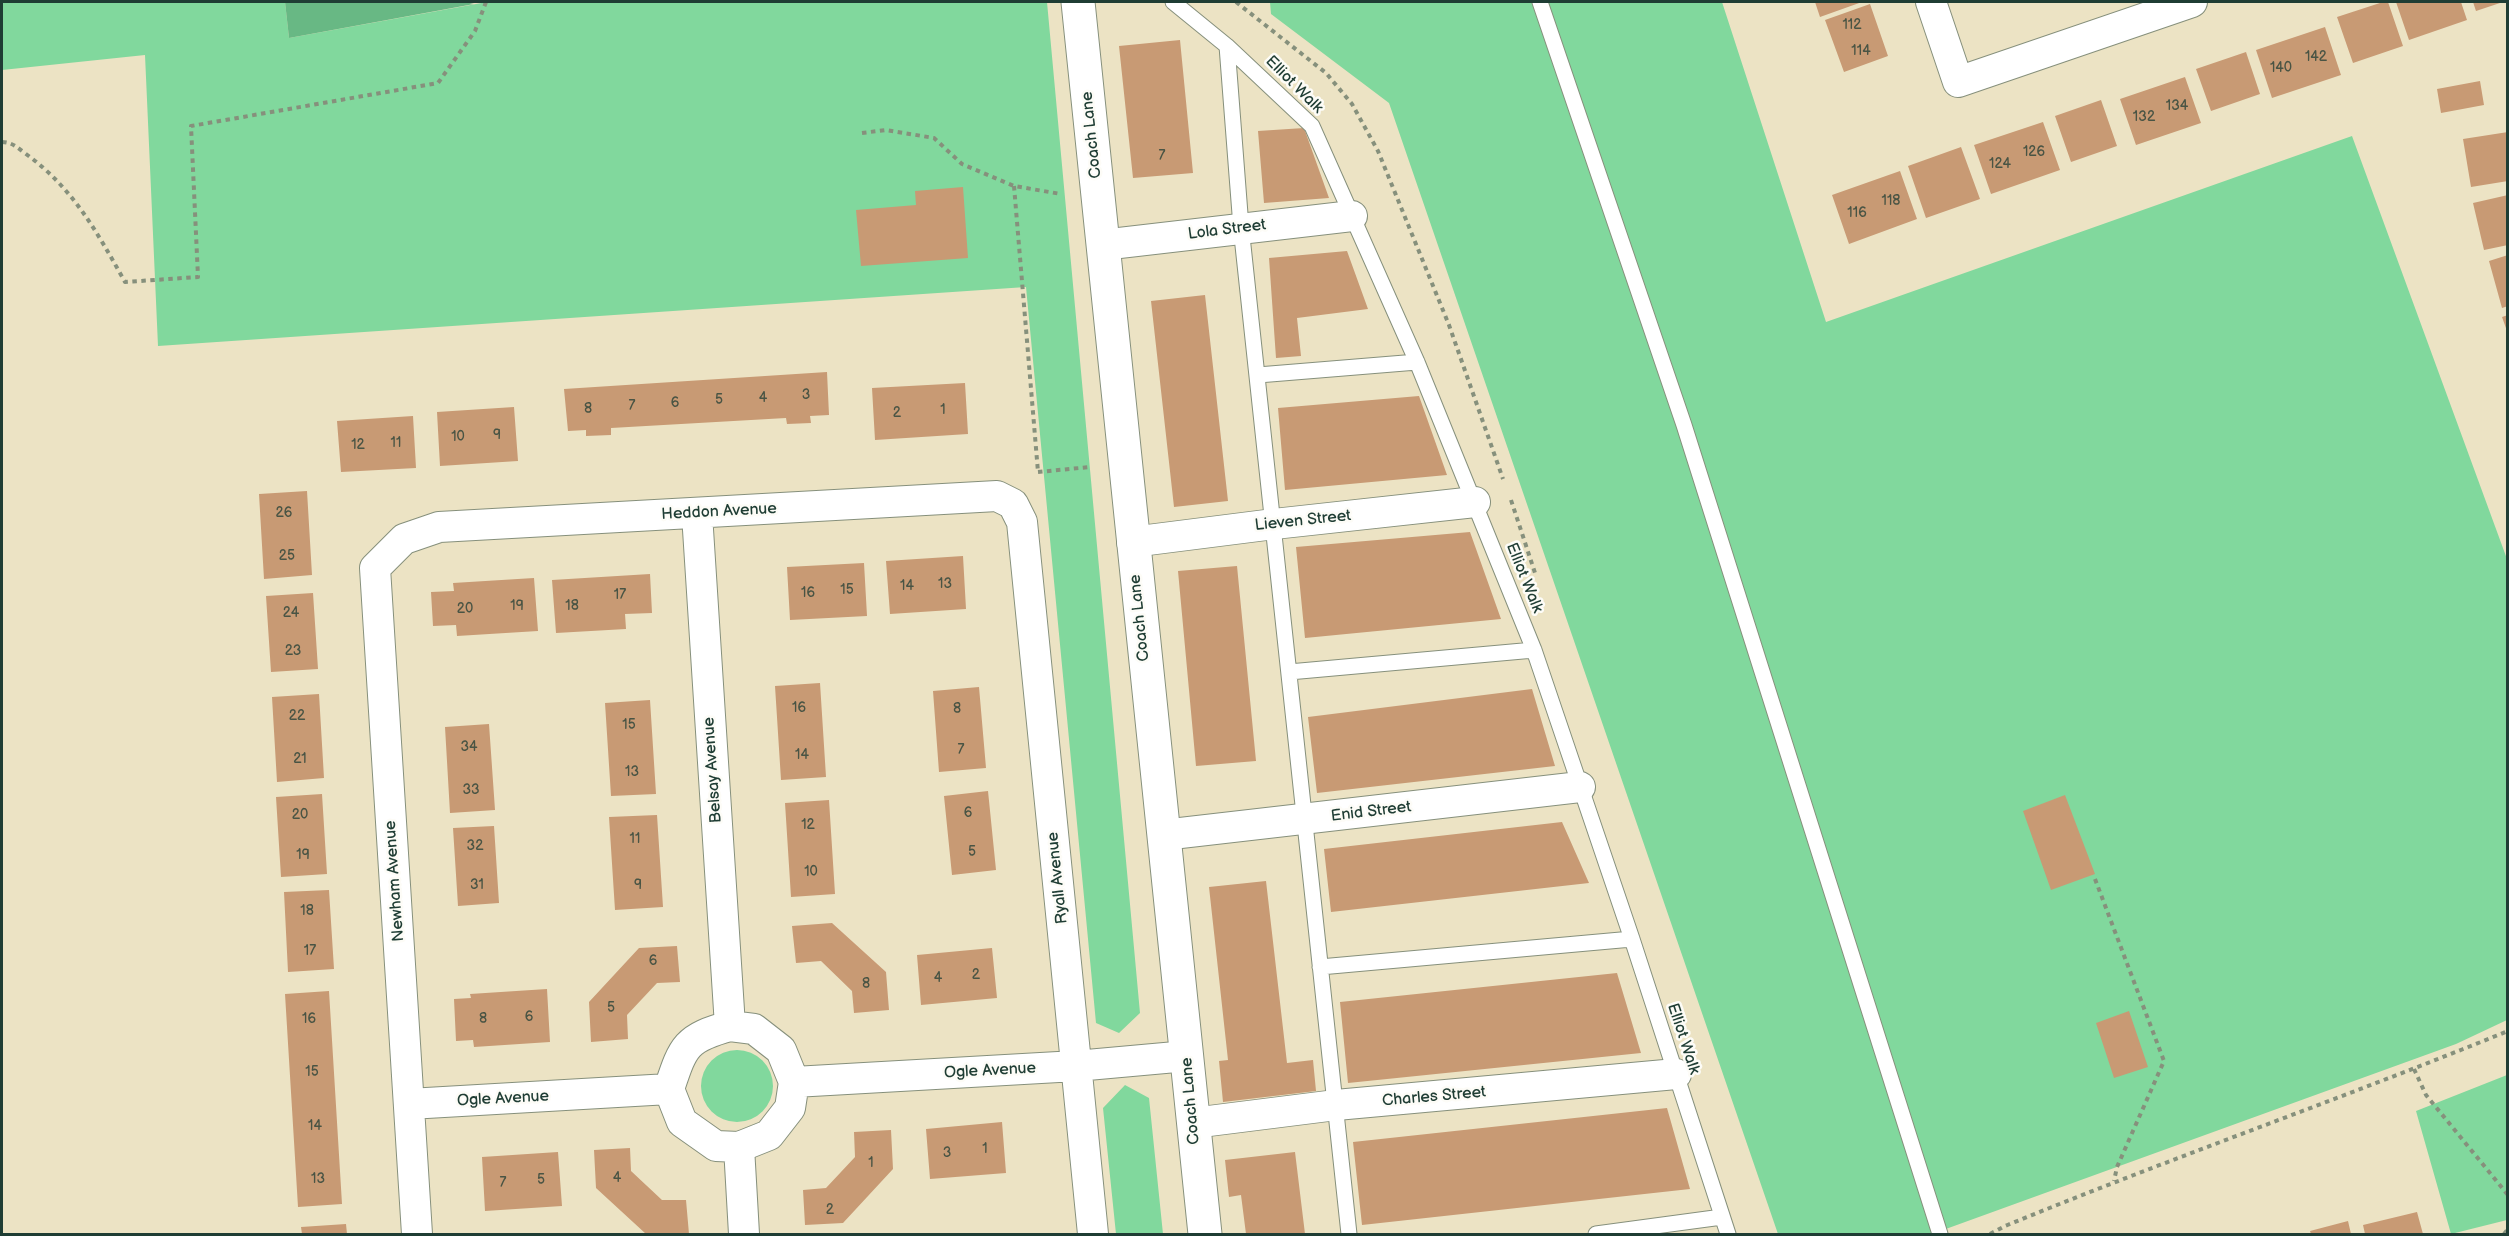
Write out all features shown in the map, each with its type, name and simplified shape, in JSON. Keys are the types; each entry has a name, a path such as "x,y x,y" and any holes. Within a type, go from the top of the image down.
{"street":[{"name":"Coach Lane","path":"1078,2 1205,1234"},
{"path":"1931,2 1958,82 2192,2"},
{"name":"Lola Street","path":"1102,245 1241,227 1352,216"},
{"name":"Heddon Avenue","path":"404,539 439,527 997,496 1017,513"},
{"name":"Lieven Street","path":"1132,542 1475,502"},
{"name":"Ryall Avenue","path":"1017,513 1094,1234"},
{"name":"Belsay Avenue","path":"697,514 730,1026"},
{"name":"Newham Avenue","path":"404,539 375,568 417,1234"},
{"name":"Enid Street","path":"1163,835 1580,787"},
{"path":"730,1026 754,1029 781,1050 794,1082 790,1108 769,1135 739,1147 716,1146 682,1122 669,1089 681,1053 703,1033 730,1026"},
{"name":"Ogle Avenue","path":"794,1082 1076,1066 1187,1056"},
{"name":"Charles Street","path":"1193,1124 1336,1106 1676,1074"},
{"name":"Ogle Avenue","path":"409,1104 669,1089"},
{"path":"739,1147 744,1234"}],"lane":[{"name":"Elliot Walk","path":"1173,2 1227,46 1312,126 1417,362 1534,650 1632,939 1728,1234"},
{"path":"1540,2 1684,425 1940,1234"},
{"path":"1227,46 1241,227 1349,1234"},
{"path":"1258,375 1417,362"},
{"path":"1289,672 1534,650"},
{"path":"1320,967 1632,939"},
{"path":"1596,1234 1722,1216"}],"path":[{"path":"2,141 10,142 46,169 88,217 125,282 198,277 191,126 438,83 475,31 486,2"},
{"path":"862,133 886,130 934,138 962,164 1014,186 1056,194 1097,191"},
{"path":"1014,186 1038,472 1017,513"},
{"path":"1038,472 1126,464"},
{"path":"2095,879 2164,1061 2117,1167 2114,1181"},
{"path":"1990,1234 2114,1181 2345,1093 2414,1070 2508,1031"},
{"path":"2414,1070 2426,1095 2508,1195"},
{"path":"2504,1234 2508,1229"}],"green space":[{"path":"2,2 285,2 289,38 487,2 1047,2 1140,1013 1119,1033 1096,1023 1026,287 158,346 145,55 2,70"},
{"path":"285,2 466,2 474,4 289,38"},
{"path":"1270,2 1722,2 1826,322 2352,136 2507,559 2507,1020 2456,1044 1932,1234 1778,1234 1389,103 1271,14"},
{"path":"744,1050 763,1060 771,1072 773,1086 771,1100 763,1112 751,1120 730,1122 711,1112 703,1100 701,1079 711,1060 723,1052"},
{"path":"2507,1075 2507,1220 2451,1234 2416,1111"},
{"path":"1125,1085 1149,1098 1163,1234 1116,1234 1103,1108"}],"building":[{"path":"1815,2 1862,2 1820,17"},
{"path":"2388,2 2403,46 2353,63 2337,17"},
{"path":"2396,2 2461,2 2467,20 2409,40"},
{"path":"2473,2 2503,2 2476,11"},
{"path":"1870,4 1888,56 1844,72 1825,20"},
{"path":"2325,27 2341,75 2272,98 2256,50"},
{"path":"1180,40 1193,173 1133,178 1119,46"},
{"path":"2246,52 2260,94 2211,111 2196,69"},
{"path":"2185,77 2201,123 2136,145 2120,99"},
{"path":"2480,81 2484,105 2441,113 2437,89"},
{"path":"2101,100 2117,146 2071,162 2055,116"},
{"path":"2043,122 2060,170 1991,194 1974,145"},
{"path":"1304,128 1329,198 1264,203 1258,131"},
{"path":"2508,132 2508,181 2471,187 2463,139"},
{"path":"1961,147 1980,199 1926,218 1908,166"},
{"path":"1900,171 1917,219 1849,244 1832,195"},
{"path":"963,187 968,258 861,266 856,210 916,205 915,191"},
{"path":"2508,195 2508,245 2484,250 2473,203"},
{"path":"1347,251 1368,309 1297,318 1301,356 1276,358 1269,258"},
{"path":"2508,255 2508,306 2502,308 2489,261"},
{"path":"1205,295 1228,501 1174,507 1151,301"},
{"path":"2508,315 2508,330 2507,331 2502,317"},
{"path":"827,372 829,415 810,416 811,423 787,424 786,418 611,428 611,435 586,436 586,430 568,431 564,389"},
{"path":"965,383 968,434 875,440 872,388"},
{"path":"1419,396 1447,475 1285,490 1278,408"},
{"path":"514,407 518,461 440,466 437,412"},
{"path":"413,416 416,468 341,472 337,421"},
{"path":"307,491 312,575 264,579 259,494"},
{"path":"1470,532 1501,619 1305,638 1296,547"},
{"path":"963,556 966,609 890,614 886,561"},
{"path":"864,563 867,616 790,620 787,567"},
{"path":"1237,566 1256,761 1196,766 1178,571"},
{"path":"650,574 652,613 625,614 626,629 556,633 552,580"},
{"path":"534,578 538,631 457,636 456,625 433,626 431,592 454,591 453,583"},
{"path":"313,593 318,669 271,672 266,596"},
{"path":"820,683 826,777 781,780 775,686"},
{"path":"979,687 986,768 939,772 933,691"},
{"path":"1532,689 1555,766 1317,793 1308,717"},
{"path":"319,694 324,778 277,782 272,697"},
{"path":"650,700 656,794 611,796 605,703"},
{"path":"489,724 495,810 450,813 445,727"},
{"path":"988,791 996,870 952,875 944,796"},
{"path":"322,794 327,874 281,877 276,797"},
{"path":"2065,795 2095,874 2051,890 2023,811"},
{"path":"829,800 835,894 791,897 785,803"},
{"path":"657,815 663,907 615,910 609,817"},
{"path":"1562,822 1589,883 1331,912 1324,849"},
{"path":"494,826 499,903 458,906 453,828"},
{"path":"1266,881 1287,1063 1313,1060 1316,1091 1223,1102 1219,1061 1228,1060 1209,887"},
{"path":"329,890 334,969 288,972 284,892"},
{"path":"832,923 886,972 889,1010 854,1013 852,991 821,961 796,963 792,926"},
{"path":"677,946 680,982 657,983 627,1015 628,1039 591,1042 589,1002 639,948"},
{"path":"992,948 997,998 921,1005 917,955"},
{"path":"1617,973 1641,1053 1348,1083 1340,1002"},
{"path":"547,989 550,1042 474,1047 473,1040 456,1041 454,999 471,998 470,994"},
{"path":"329,991 342,1204 298,1207 285,994"},
{"path":"2129,1011 2148,1067 2114,1078 2096,1023"},
{"path":"1667,1108 1690,1189 1362,1225 1353,1142"},
{"path":"1002,1122 1006,1173 930,1179 926,1129"},
{"path":"891,1130 893,1169 843,1223 805,1225 803,1190 826,1188 855,1157 854,1132"},
{"path":"630,1148 631,1171 662,1200 686,1200 689,1234 646,1234 596,1188 594,1150"},
{"path":"558,1152 562,1206 485,1211 482,1157"},
{"path":"1295,1152 1305,1234 1246,1234 1241,1195 1229,1197 1225,1160"},
{"path":"2417,1212 2423,1234 2365,1234 2363,1225"},
{"path":"2348,1221 2351,1234 2311,1234 2310,1231"},
{"path":"346,1224 347,1234 302,1234 301,1227"}]}
